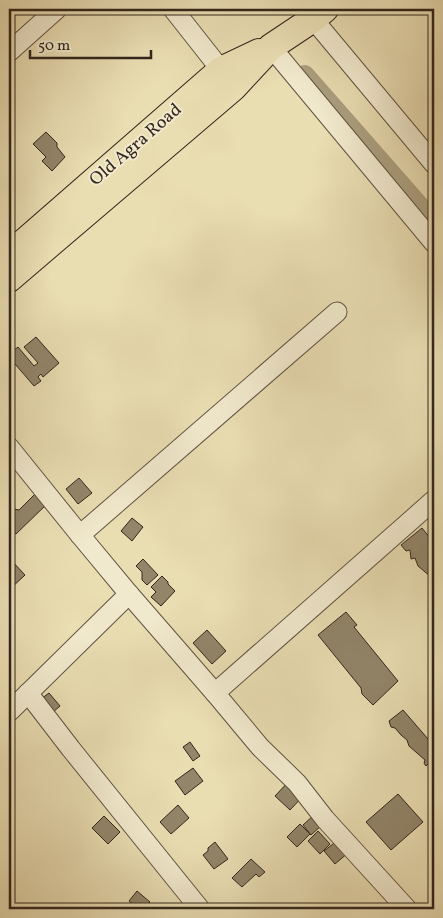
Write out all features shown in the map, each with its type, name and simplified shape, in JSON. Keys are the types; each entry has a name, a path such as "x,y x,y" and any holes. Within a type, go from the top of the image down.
{"highway":[{"path":"9,279 228,78 318,12"},
{"name":"Old Agra Road","path":"9,255 228,78"}],"street":[{"path":"173,9 228,78"},
{"path":"9,52 53,10"},
{"path":"318,12 434,164"},
{"path":"271,47 434,244"},
{"path":"80,535 337,312"},
{"path":"9,447 129,594 260,747 297,783 325,818 408,909"},
{"path":"215,693 434,500"},
{"path":"9,712 129,594"},
{"path":"28,693 200,909"}],"building":[{"path":"46,132 57,143 57,147 65,157 52,171 42,161 46,157 33,144"},
{"path":"36,337 59,363 43,377 41,374 38,377 41,381 34,386 9,357 9,354 18,347 34,366 38,363 24,347"},
{"path":"79,478 92,493 78,504 66,489"},
{"path":"37,492 48,503 16,534 9,526 9,514 14,509 19,510"},
{"path":"132,518 143,527 132,541 121,531"},
{"path":"422,528 434,543 434,573 431,577 418,566 415,558 411,559 410,550 406,551 401,545"},
{"path":"143,559 158,575 147,585 142,580 142,572 136,566"},
{"path":"11,560 25,575 9,590 9,562"},
{"path":"162,576 175,591 161,606 151,597 156,592 151,587"},
{"path":"346,612 357,625 354,627 398,681 373,705 362,694 361,688 318,635"},
{"path":"207,630 226,651 212,664 193,643"},
{"path":"49,693 60,706 53,712 41,699"},
{"path":"403,710 434,746 434,769 428,764 426,766 425,760 409,746 407,740 395,728 391,727 389,721"},
{"path":"190,742 200,756 193,761 183,747"},
{"path":"193,768 203,781 185,795 175,781"},
{"path":"290,780 305,794 290,810 275,796"},
{"path":"398,794 423,822 391,850 366,822"},
{"path":"178,805 189,818 171,834 160,822"},
{"path":"314,815 322,825 311,835 303,825"},
{"path":"104,816 120,832 108,844 92,828"},
{"path":"300,824 310,834 297,847 287,837"},
{"path":"318,831 330,844 320,854 308,841"},
{"path":"338,840 349,852 335,864 324,851"},
{"path":"215,842 228,859 214,869 203,855"},
{"path":"251,859 265,872 259,877 256,874 242,887 232,878"},
{"path":"137,891 150,902 143,909 138,909 129,901"}],"waterway":[{"path":"305,74 434,221"}]}
